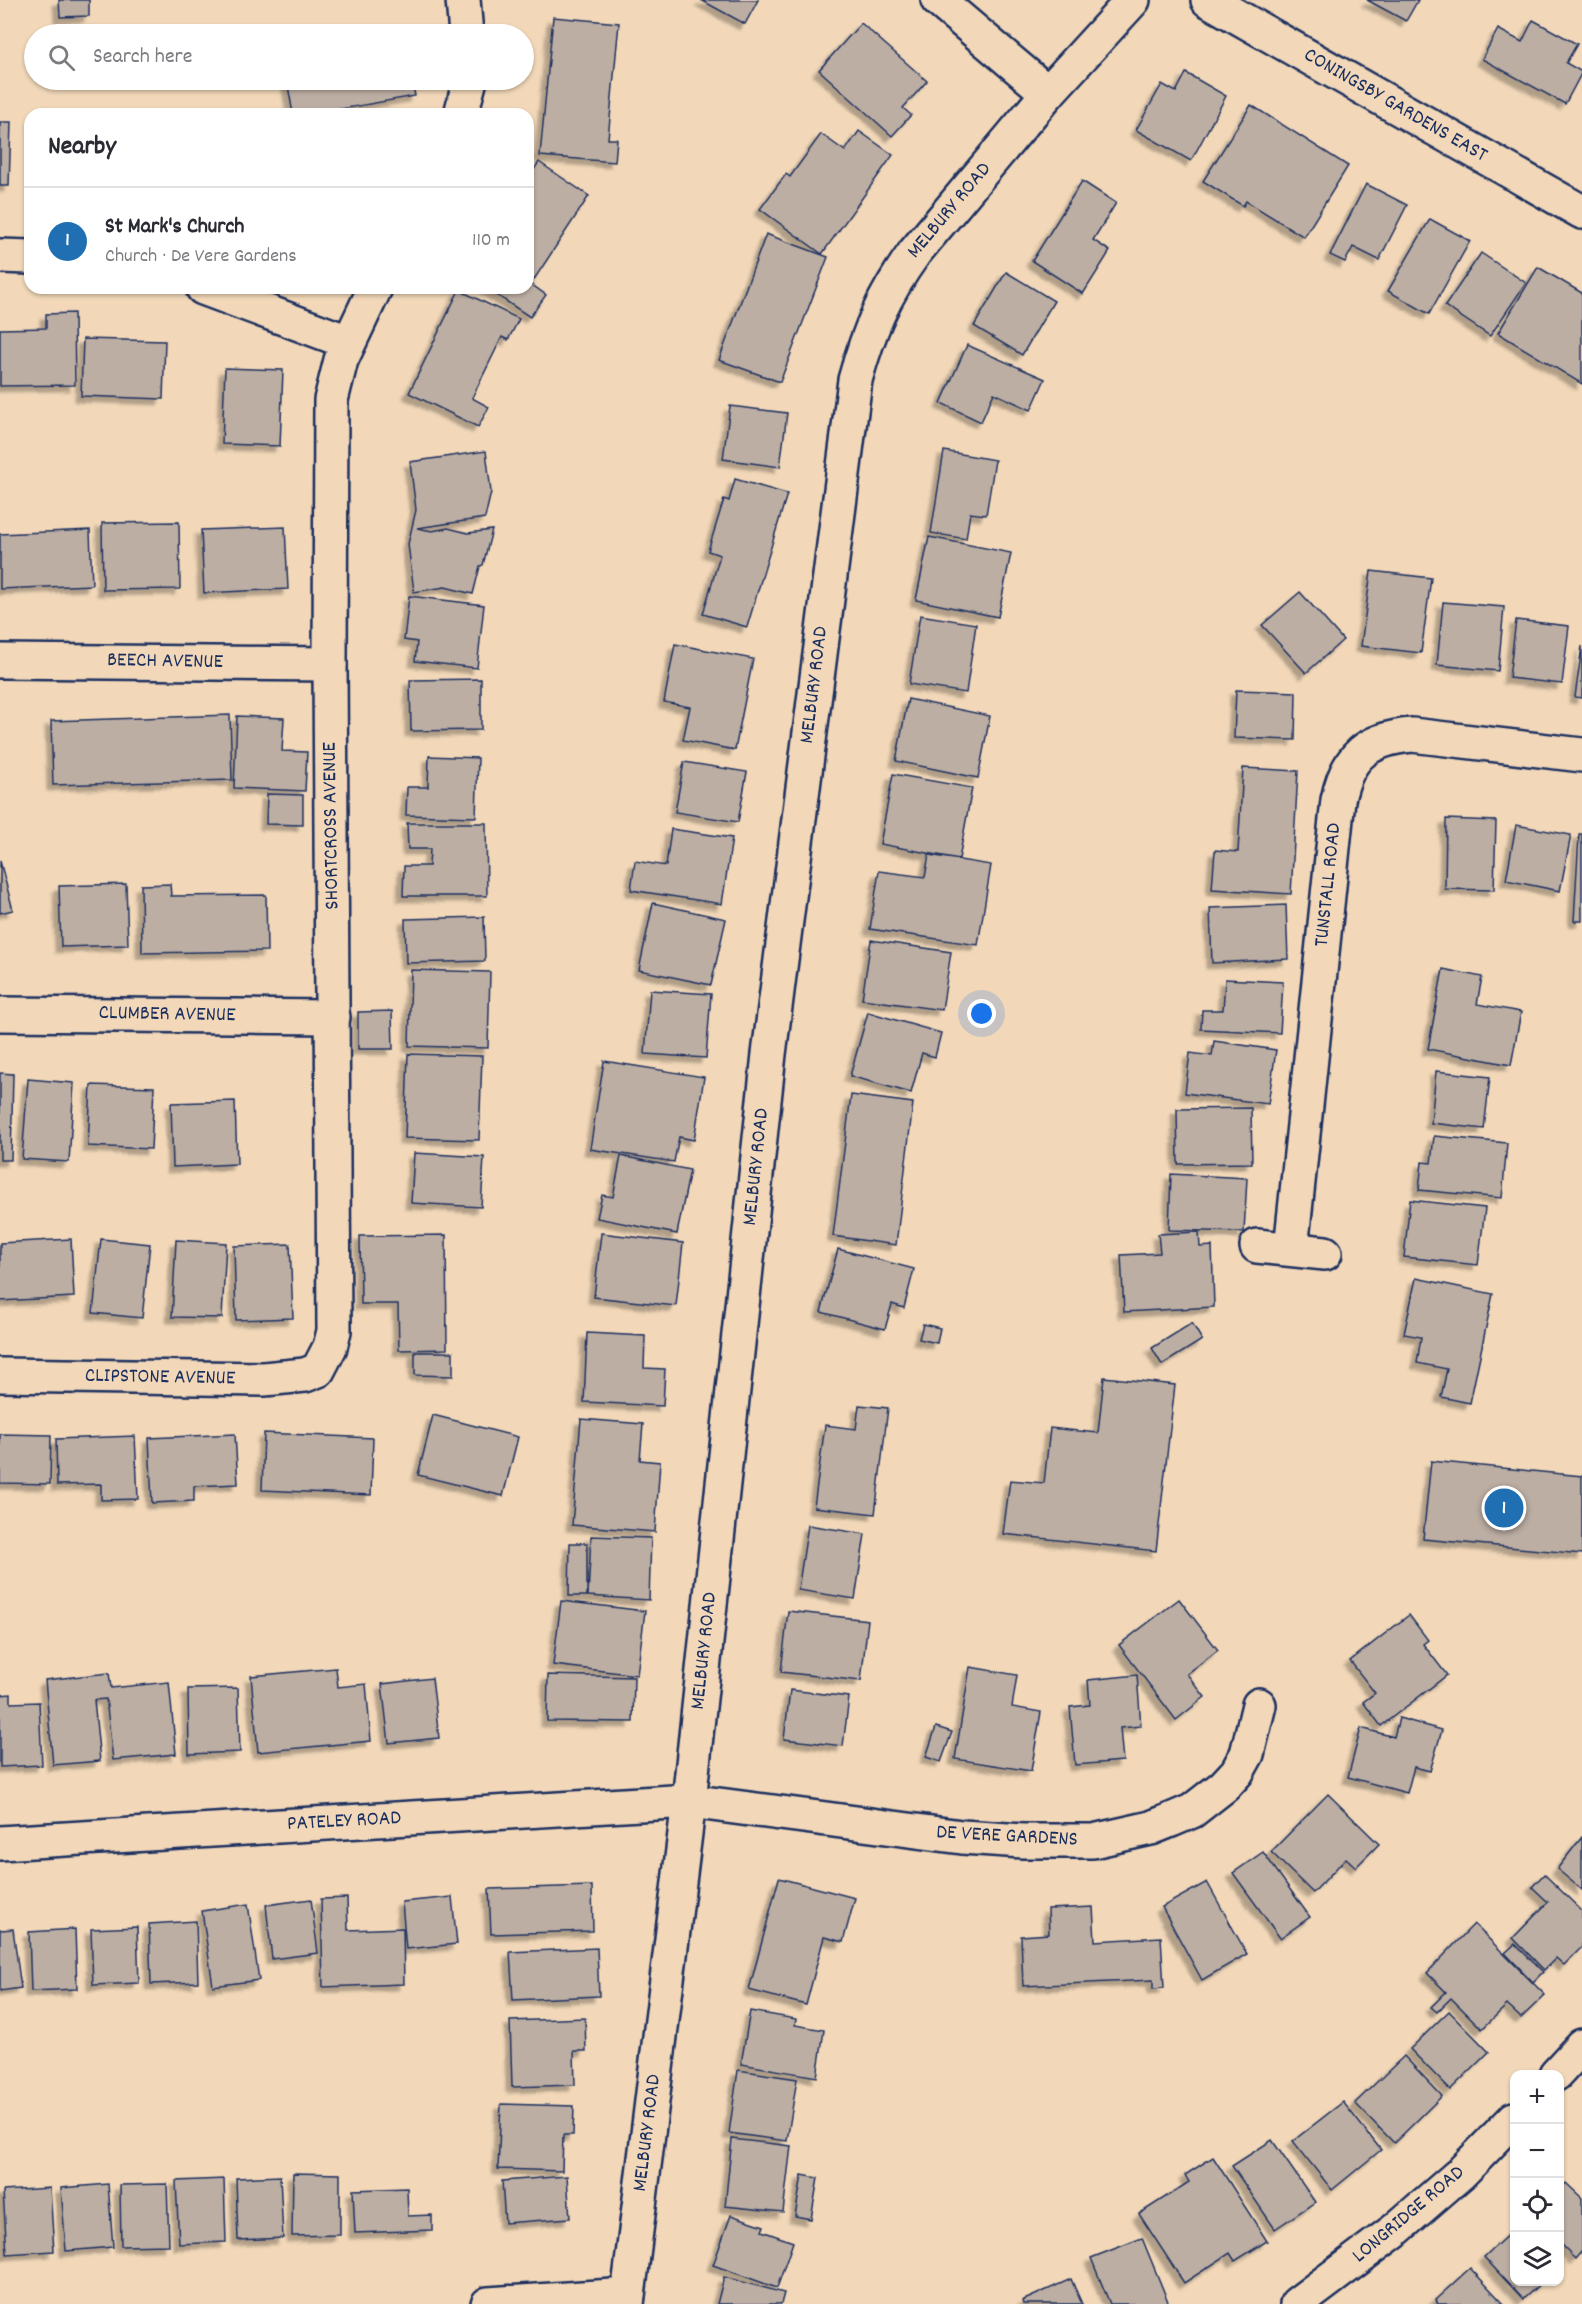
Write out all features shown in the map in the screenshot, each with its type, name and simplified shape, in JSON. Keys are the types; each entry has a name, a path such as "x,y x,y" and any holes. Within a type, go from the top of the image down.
{"street":[{"path":"463,0 465,24"},
{"path":"938,0 1048,93"},
{"name":"MELBURY ROAD","path":"628,2300 689,1801 769,1054 855,380 870,330 896,278 915,252 1048,93 1133,0"},
{"name":"CONINGSBY GARDENS EAST","path":"1208,0 1582,212"},
{"path":"465,108 468,90"},
{"path":"0,256 24,257"},
{"path":"219,294 348,342"},
{"name":"SHORTCROSS AVENUE","path":"318,1370 330,1347 334,1331 330,664 331,400 340,360 372,294"},
{"name":"BEECH AVENUE","path":"0,661 330,664"},
{"name":"TUNSTALL ROAD","path":"1291,1249 1342,778 1351,764 1377,741 1395,736 1412,735 1582,755"},
{"name":"CLUMBER AVENUE","path":"0,1014 333,1017"},
{"path":"1257,1246 1325,1253"},
{"name":"CLIPSTONE AVENUE","path":"0,1376 264,1380 304,1375 318,1370"},
{"name":"DE VERE GARDENS","path":"689,1801 962,1837 1023,1841 1093,1841 1151,1828 1171,1820 1192,1811 1224,1786 1237,1772 1247,1754 1259,1705"},
{"name":"PATELEY ROAD","path":"0,1843 689,1801"},
{"path":"1560,2070 1582,2046"},
{"name":"LONGRIDGE ROAD","path":"1297,2304 1394,2231 1461,2173 1510,2124"},
{"path":"488,2304 628,2300"}],"building":[{"path":"59,0 89,0 89,16 60,17"},
{"path":"701,0 758,0 745,24"},
{"path":"1367,0 1418,0 1406,21"},
{"path":"553,17 619,23 608,139 617,139 615,162 540,156"},
{"path":"1533,20 1577,44 1566,63 1582,72 1565,104 1482,59 1498,29 1522,42"},
{"path":"861,23 927,81 903,108 911,115 892,136 819,70"},
{"path":"1186,73 1226,96 1191,161 1136,130 1162,84 1176,92"},
{"path":"289,90 414,90 415,96 347,108 292,108"},
{"path":"1251,105 1348,166 1304,237 1246,201 1243,206 1203,181"},
{"path":"0,122 11,122 9,186 0,186"},
{"path":"859,131 893,155 822,254 760,209 786,174 790,177 821,134 845,151"},
{"path":"539,162 589,196 534,279 534,169"},
{"path":"1082,181 1116,203 1093,240 1110,251 1083,294 1032,261"},
{"path":"1366,184 1407,205 1379,260 1353,247 1345,262 1330,255"},
{"path":"1430,219 1470,241 1429,314 1388,291"},
{"path":"766,234 828,257 780,382 719,360"},
{"path":"1481,253 1526,283 1490,336 1445,306"},
{"path":"1538,267 1582,293 1582,384 1498,333"},
{"path":"1006,272 1054,301 1022,355 974,326"},
{"path":"534,286 546,295 530,317 495,294 534,294"},
{"path":"457,294 467,294 519,319 508,340 502,337 472,398 489,407 478,427 409,393"},
{"path":"74,313 75,385 0,386 0,329 46,328 46,314"},
{"path":"83,339 165,341 163,399 81,396"},
{"path":"967,345 1045,379 1031,410 994,393 981,422 941,403"},
{"path":"225,368 283,370 280,446 222,444"},
{"path":"730,406 787,413 780,467 723,459"},
{"path":"486,451 491,492 485,518 417,528 432,531 448,528 468,533 492,530 473,594 445,587 414,592 408,544 416,510 410,462"},
{"path":"944,451 995,460 986,515 970,513 966,539 931,533"},
{"path":"735,479 787,494 747,627 703,614 720,555 708,551 724,499 729,501"},
{"path":"179,522 180,589 103,590 102,523"},
{"path":"285,527 288,589 204,593 201,530"},
{"path":"90,530 92,585 0,589 0,534"},
{"path":"929,537 1011,553 998,617 916,600"},
{"path":"1371,571 1431,578 1421,653 1361,646"},
{"path":"1300,592 1343,640 1306,673 1262,625"},
{"path":"409,596 484,605 477,668 415,661 417,642 404,640"},
{"path":"1443,602 1504,607 1498,671 1437,665"},
{"path":"920,615 976,624 966,693 909,684"},
{"path":"1516,620 1569,626 1562,684 1509,678"},
{"path":"675,644 753,659 735,750 683,740 690,707 664,702"},
{"path":"1582,646 1582,698 1575,697"},
{"path":"481,679 481,730 411,731 410,680"},
{"path":"1236,690 1296,692 1295,740 1234,738"},
{"path":"908,699 990,716 978,778 896,761"},
{"path":"230,715 232,780 53,785 51,721"},
{"path":"237,716 284,718 282,751 307,752 305,791 234,788"},
{"path":"429,756 478,758 476,817 406,815 407,787 428,787"},
{"path":"684,762 747,772 738,822 675,812"},
{"path":"1243,768 1298,771 1291,894 1212,889 1215,850 1238,852"},
{"path":"893,774 972,788 959,859 880,844"},
{"path":"267,794 303,795 303,825 266,824"},
{"path":"1446,819 1496,821 1494,890 1445,889"},
{"path":"407,823 486,823 487,896 403,896 404,866 429,866 430,849 408,849"},
{"path":"1516,825 1571,835 1560,891 1506,880"},
{"path":"671,829 732,838 722,904 631,890 635,861 666,866"},
{"path":"1579,834 1582,834 1582,921 1574,921"},
{"path":"929,855 991,865 978,945 870,929 879,871 925,877"},
{"path":"0,861 13,910 0,913"},
{"path":"126,884 128,945 61,947 59,886"},
{"path":"170,884 171,896 266,895 267,951 142,953 141,885"},
{"path":"653,903 726,919 711,985 639,970"},
{"path":"1286,905 1288,959 1212,963 1210,908"},
{"path":"484,917 485,961 406,963 405,919"},
{"path":"871,940 951,952 942,1010 862,999"},
{"path":"1443,969 1482,977 1477,1004 1521,1012 1511,1065 1428,1049"},
{"path":"411,970 490,972 488,1048 409,1046"},
{"path":"1225,979 1283,982 1280,1033 1201,1029 1202,1010 1223,1010"},
{"path":"650,990 711,994 706,1058 645,1054"},
{"path":"392,1011 393,1049 358,1049 358,1012"},
{"path":"868,1012 941,1033 935,1057 922,1053 911,1093 850,1076"},
{"path":"1214,1041 1276,1050 1268,1104 1185,1093 1190,1053 1212,1056"},
{"path":"408,1054 482,1056 479,1140 405,1138"},
{"path":"604,1061 704,1077 694,1140 679,1137 674,1162 590,1149"},
{"path":"1436,1071 1490,1077 1484,1129 1431,1123"},
{"path":"0,1073 13,1074 11,1160 0,1160"},
{"path":"28,1079 74,1083 69,1162 22,1159"},
{"path":"91,1085 154,1087 151,1149 88,1146"},
{"path":"851,1095 913,1103 896,1245 833,1236"},
{"path":"235,1101 237,1164 173,1167 171,1103"},
{"path":"1251,1108 1252,1163 1178,1164 1177,1109"},
{"path":"1434,1136 1507,1143 1502,1198 1419,1190 1422,1162 1431,1163"},
{"path":"414,1153 484,1157 481,1207 411,1203"},
{"path":"621,1156 690,1170 677,1234 597,1218 602,1195 613,1197"},
{"path":"1171,1174 1247,1178 1244,1232 1169,1230"},
{"path":"1410,1200 1485,1208 1478,1265 1404,1257"},
{"path":"1199,1232 1200,1247 1212,1246 1214,1307 1124,1312 1121,1255 1160,1253 1158,1234"},
{"path":"601,1233 683,1243 676,1306 594,1297"},
{"path":"446,1235 447,1349 399,1350 398,1304 361,1304 360,1236"},
{"path":"71,1239 74,1297 0,1301 0,1243"},
{"path":"101,1239 150,1244 142,1318 93,1313"},
{"path":"176,1240 226,1243 222,1318 172,1317"},
{"path":"290,1244 293,1318 236,1320 234,1246"},
{"path":"838,1249 914,1269 904,1308 892,1304 885,1329 821,1312"},
{"path":"1416,1278 1493,1294 1470,1403 1441,1397 1447,1369 1417,1363 1421,1337 1404,1334"},
{"path":"1192,1323 1202,1340 1162,1365 1152,1348"},
{"path":"923,1324 940,1328 937,1343 919,1339"},
{"path":"587,1333 645,1336 644,1368 665,1369 663,1406 584,1402"},
{"path":"415,1352 453,1352 453,1376 415,1375"},
{"path":"1104,1377 1175,1385 1156,1551 1003,1534 1010,1480 1044,1483 1050,1428 1098,1433"},
{"path":"859,1405 888,1408 875,1514 814,1507 825,1425 856,1429"},
{"path":"433,1415 518,1437 503,1496 418,1475"},
{"path":"581,1419 643,1424 640,1460 660,1462 655,1532 572,1525"},
{"path":"264,1433 373,1438 371,1495 262,1490"},
{"path":"0,1434 51,1435 50,1484 0,1483"},
{"path":"235,1434 238,1484 194,1486 194,1501 152,1503 149,1438"},
{"path":"135,1436 138,1499 101,1500 101,1484 57,1485 56,1439"},
{"path":"1431,1461 1582,1476 1582,1554 1423,1539"},
{"path":"808,1525 865,1534 855,1599 798,1590"},
{"path":"591,1536 651,1538 649,1600 588,1596"},
{"path":"570,1543 587,1543 587,1596 569,1596"},
{"path":"1179,1599 1218,1650 1187,1674 1205,1697 1176,1720 1119,1645"},
{"path":"561,1601 645,1611 637,1675 553,1665"},
{"path":"788,1611 868,1620 861,1681 781,1672"},
{"path":"1409,1615 1428,1640 1423,1644 1447,1675 1381,1726 1363,1702 1375,1693 1350,1661"},
{"path":"970,1667 1017,1675 1012,1707 1041,1712 1031,1771 955,1759"},
{"path":"336,1668 338,1687 366,1684 371,1741 258,1752 251,1676"},
{"path":"109,1673 111,1688 169,1682 176,1754 113,1760 106,1699 94,1700 100,1761 53,1765 45,1680"},
{"path":"548,1675 634,1677 633,1722 547,1721"},
{"path":"1137,1675 1141,1726 1120,1728 1123,1761 1075,1765 1070,1707 1090,1705 1088,1680"},
{"path":"432,1678 439,1738 389,1743 382,1684"},
{"path":"238,1688 240,1752 189,1754 188,1689"},
{"path":"790,1690 849,1697 843,1746 784,1739"},
{"path":"11,1694 11,1703 39,1702 42,1765 0,1767 0,1695"},
{"path":"1399,1718 1442,1730 1430,1771 1414,1767 1407,1793 1348,1777 1361,1728 1394,1737"},
{"path":"936,1727 952,1732 941,1762 926,1757"},
{"path":"1328,1794 1379,1844 1356,1867 1346,1858 1313,1893 1271,1852"},
{"path":"1582,1837 1582,1890 1557,1869"},
{"path":"1263,1852 1310,1917 1280,1938 1233,1873"},
{"path":"1544,1874 1582,1911 1582,1947 1564,1965 1556,1958 1544,1970 1513,1938 1548,1902 1532,1887"},
{"path":"779,1878 855,1898 843,1942 824,1937 806,2005 749,1990"},
{"path":"1207,1882 1247,1954 1202,1980 1162,1907"},
{"path":"592,1886 593,1931 491,1934 489,1889"},
{"path":"452,1897 457,1944 406,1949 402,1902"},
{"path":"347,1898 348,1930 403,1928 404,1984 323,1987 321,1899"},
{"path":"311,1899 318,1953 272,1959 266,1905"},
{"path":"248,1904 259,1980 213,1986 202,1911"},
{"path":"1093,1907 1095,1941 1161,1937 1164,1988 1153,1989 1153,1980 1023,1986 1021,1936 1049,1934 1048,1909"},
{"path":"196,1921 198,1982 151,1984 149,1924"},
{"path":"1474,1924 1545,1995 1521,2018 1507,2005 1482,2029 1451,1998 1437,2012 1431,2007 1446,1992 1427,1973"},
{"path":"137,1927 139,1983 93,1985 91,1929"},
{"path":"13,1929 21,1988 0,1991 0,1930"},
{"path":"75,1929 77,1989 31,1991 29,1932"},
{"path":"1515,1944 1543,1972 1533,1982 1505,1953"},
{"path":"597,1948 599,1996 513,2000 510,1952"},
{"path":"750,2011 796,2019 795,2025 824,2030 817,2077 741,2064"},
{"path":"1449,2011 1489,2052 1450,2090 1410,2049"},
{"path":"585,2018 586,2051 574,2051 575,2085 512,2087 510,2021"},
{"path":"1404,2056 1442,2096 1394,2143 1355,2103"},
{"path":"738,2070 797,2079 787,2141 729,2133"},
{"path":"1343,2102 1381,2150 1332,2190 1293,2141"},
{"path":"501,2104 574,2106 573,2135 563,2135 562,2171 498,2169"},
{"path":"732,2139 791,2146 783,2212 725,2206"},
{"path":"1272,2140 1315,2202 1275,2229 1232,2166"},
{"path":"1213,2157 1267,2241 1235,2261 1230,2253 1184,2283 1139,2214 1189,2182 1185,2175"},
{"path":"293,2173 340,2174 340,2235 292,2236"},
{"path":"802,2175 818,2178 811,2219 795,2216"},
{"path":"280,2176 283,2238 238,2240 236,2178"},
{"path":"567,2176 570,2218 505,2223 502,2181"},
{"path":"224,2179 226,2242 179,2244 176,2181"},
{"path":"1566,2183 1582,2198 1582,2251 1575,2259 1564,2248 1564,2185"},
{"path":"108,2184 113,2247 66,2251 61,2188"},
{"path":"167,2184 169,2245 121,2246 120,2185"},
{"path":"50,2188 54,2251 7,2254 3,2191"},
{"path":"407,2188 408,2216 432,2215 432,2230 355,2233 353,2190"},
{"path":"731,2215 764,2226 762,2231 793,2242 777,2288 713,2265"},
{"path":"1510,2233 1510,2285 1484,2257"},
{"path":"1142,2238 1169,2304 1110,2304 1091,2258"},
{"path":"1470,2268 1504,2304 1438,2304 1435,2300"},
{"path":"724,2277 784,2293 781,2304 717,2304"},
{"path":"1071,2279 1082,2304 1023,2304 1022,2301"},
{"path":"1511,2286 1538,2286 1523,2299"}],"place":[{"name":"St Mark's Church","path":"1504,1508"}]}
